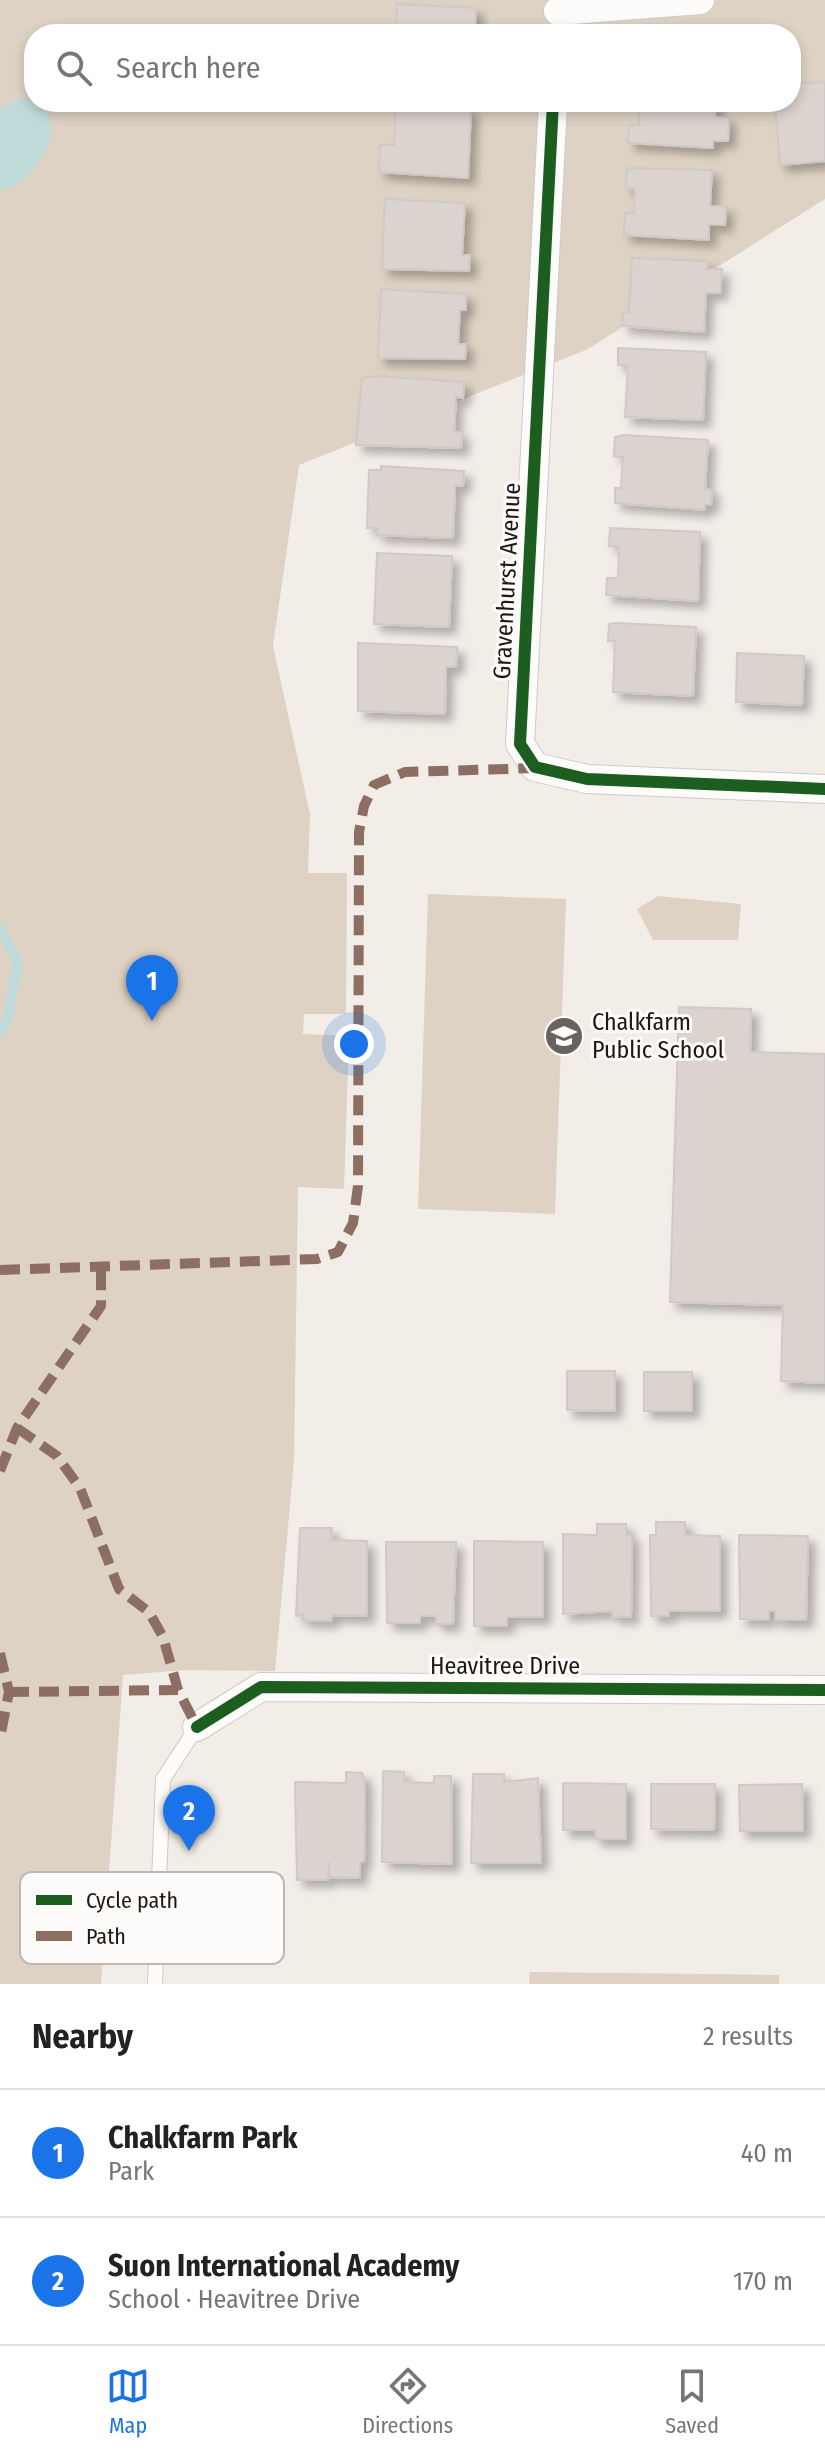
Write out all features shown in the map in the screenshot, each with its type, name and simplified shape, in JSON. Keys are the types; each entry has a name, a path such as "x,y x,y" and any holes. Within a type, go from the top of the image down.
{"street":[{"path":"557,15 700,0"},
{"name":"Gravenhurst Avenue","path":"552,112 520,744 535,767 587,779 825,789"},
{"name":"Heavitree Drive","path":"197,1727 261,1687 825,1690"}],"lane":[{"path":"159,1872 163,1779 197,1727"},
{"path":"155,1984 156,1964"}],"shaded area":[{"path":"0,0 825,0 825,199 588,349 299,465 273,646 310,814 308,873 347,873 346,1014 304,1014 303,1034 349,1036 344,1189 298,1187 294,1460 275,1671 185,1670 123,1675 109,1872 20,1872 20,1964 102,1964 101,1984 0,1984"},
{"path":"428,894 566,899 555,1214 418,1209"},
{"path":"658,896 741,904 738,940 653,940 637,909"},
{"path":"530,1972 779,1975 779,1984 529,1984"}],"water":[{"path":"24,97 24,112 48,114 51,134 44,152 25,178 0,190 0,109"}],"building":[{"path":"397,4 476,8 475,24 396,24"},
{"path":"825,82 825,161 780,165 776,112 801,112 801,83"},
{"path":"396,112 471,112 468,178 379,172 380,145 394,145"},
{"path":"640,112 715,112 715,117 729,117 728,141 713,141 713,148 628,143 629,125 639,125"},
{"path":"627,168 712,170 710,206 726,206 725,225 709,224 709,240 624,235 625,213 634,213 635,189 626,188"},
{"path":"385,199 465,203 462,255 470,255 469,271 382,269"},
{"path":"632,258 708,261 707,269 722,269 720,293 706,293 704,332 622,326 623,312 629,312"},
{"path":"381,289 466,294 466,310 460,310 458,344 466,344 465,359 378,358"},
{"path":"618,348 706,352 703,420 625,417 628,366 618,365"},
{"path":"377,376 464,382 463,398 456,397 454,432 462,432 461,448 356,445 362,378"},
{"path":"615,437 708,440 705,489 712,489 711,505 705,505 705,510 615,503 615,488 621,488 623,457 614,456"},
{"path":"381,466 464,471 463,486 455,486 453,538 377,535 378,528 367,528 369,470 381,470"},
{"path":"610,528 700,532 698,601 606,595 607,578 618,578 619,547 609,546"},
{"path":"377,553 452,556 449,627 374,624"},
{"path":"609,624 696,627 693,696 613,692 615,641 608,641"},
{"path":"358,643 457,647 456,667 446,667 445,714 358,711"},
{"path":"737,653 804,656 802,705 736,702"},
{"path":"679,1007 751,1009 750,1052 825,1054 825,1383 781,1381 783,1305 670,1302"},
{"path":"567,1371 615,1371 615,1411 567,1410"},
{"path":"644,1372 692,1372 692,1411 644,1411"},
{"path":"656,1522 685,1522 685,1535 720,1536 720,1611 669,1611 669,1616 651,1616 650,1535 656,1535"},
{"path":"597,1524 626,1524 626,1536 632,1535 631,1617 612,1616 612,1611 563,1614 563,1534 597,1535"},
{"path":"300,1528 332,1528 331,1540 367,1541 367,1616 332,1615 331,1621 303,1620 303,1615 296,1616"},
{"path":"739,1535 808,1536 806,1620 775,1620 775,1611 769,1611 769,1620 740,1619"},
{"path":"474,1541 543,1542 543,1617 507,1617 507,1626 474,1626"},
{"path":"386,1542 456,1542 453,1624 436,1624 436,1616 420,1616 420,1623 387,1623"},
{"path":"383,1771 404,1772 404,1782 434,1783 434,1776 451,1776 452,1864 382,1862"},
{"path":"346,1772 362,1773 365,1782 364,1862 360,1862 360,1878 329,1877 329,1862 328,1880 297,1880 295,1782 346,1783"},
{"path":"473,1774 504,1774 504,1782 538,1778 541,1863 471,1863"},
{"path":"563,1783 626,1784 626,1839 595,1839 595,1830 563,1830"},
{"path":"651,1784 715,1784 714,1830 651,1829"},
{"path":"802,1784 803,1831 740,1831 739,1785"}],"waterway":[{"path":"0,928 18,963 7,1020 0,1033"}],"marked path":[{"path":"0,1270 317,1259 338,1252 353,1223 358,1186 359,832 364,806 374,785 405,772 538,768"},
{"path":"0,1471 17,1428 101,1306 101,1268"},
{"path":"17,1428 57,1456 80,1488 119,1589 149,1612 163,1637 178,1690"},
{"path":"0,1653 9,1692 0,1738"},
{"path":"9,1692 178,1690 197,1727"}],"cycle path":[{"path":"552,112 520,744 535,767 587,779 825,789"},
{"path":"197,1727 261,1687 825,1690"}],"place":[{"name":"Chalkfarm Park","path":"152,1021"},
{"name":"Chalkfarm Public School","path":"564,1036"},
{"name":"Suon International Academy","path":"189,1851"}]}
